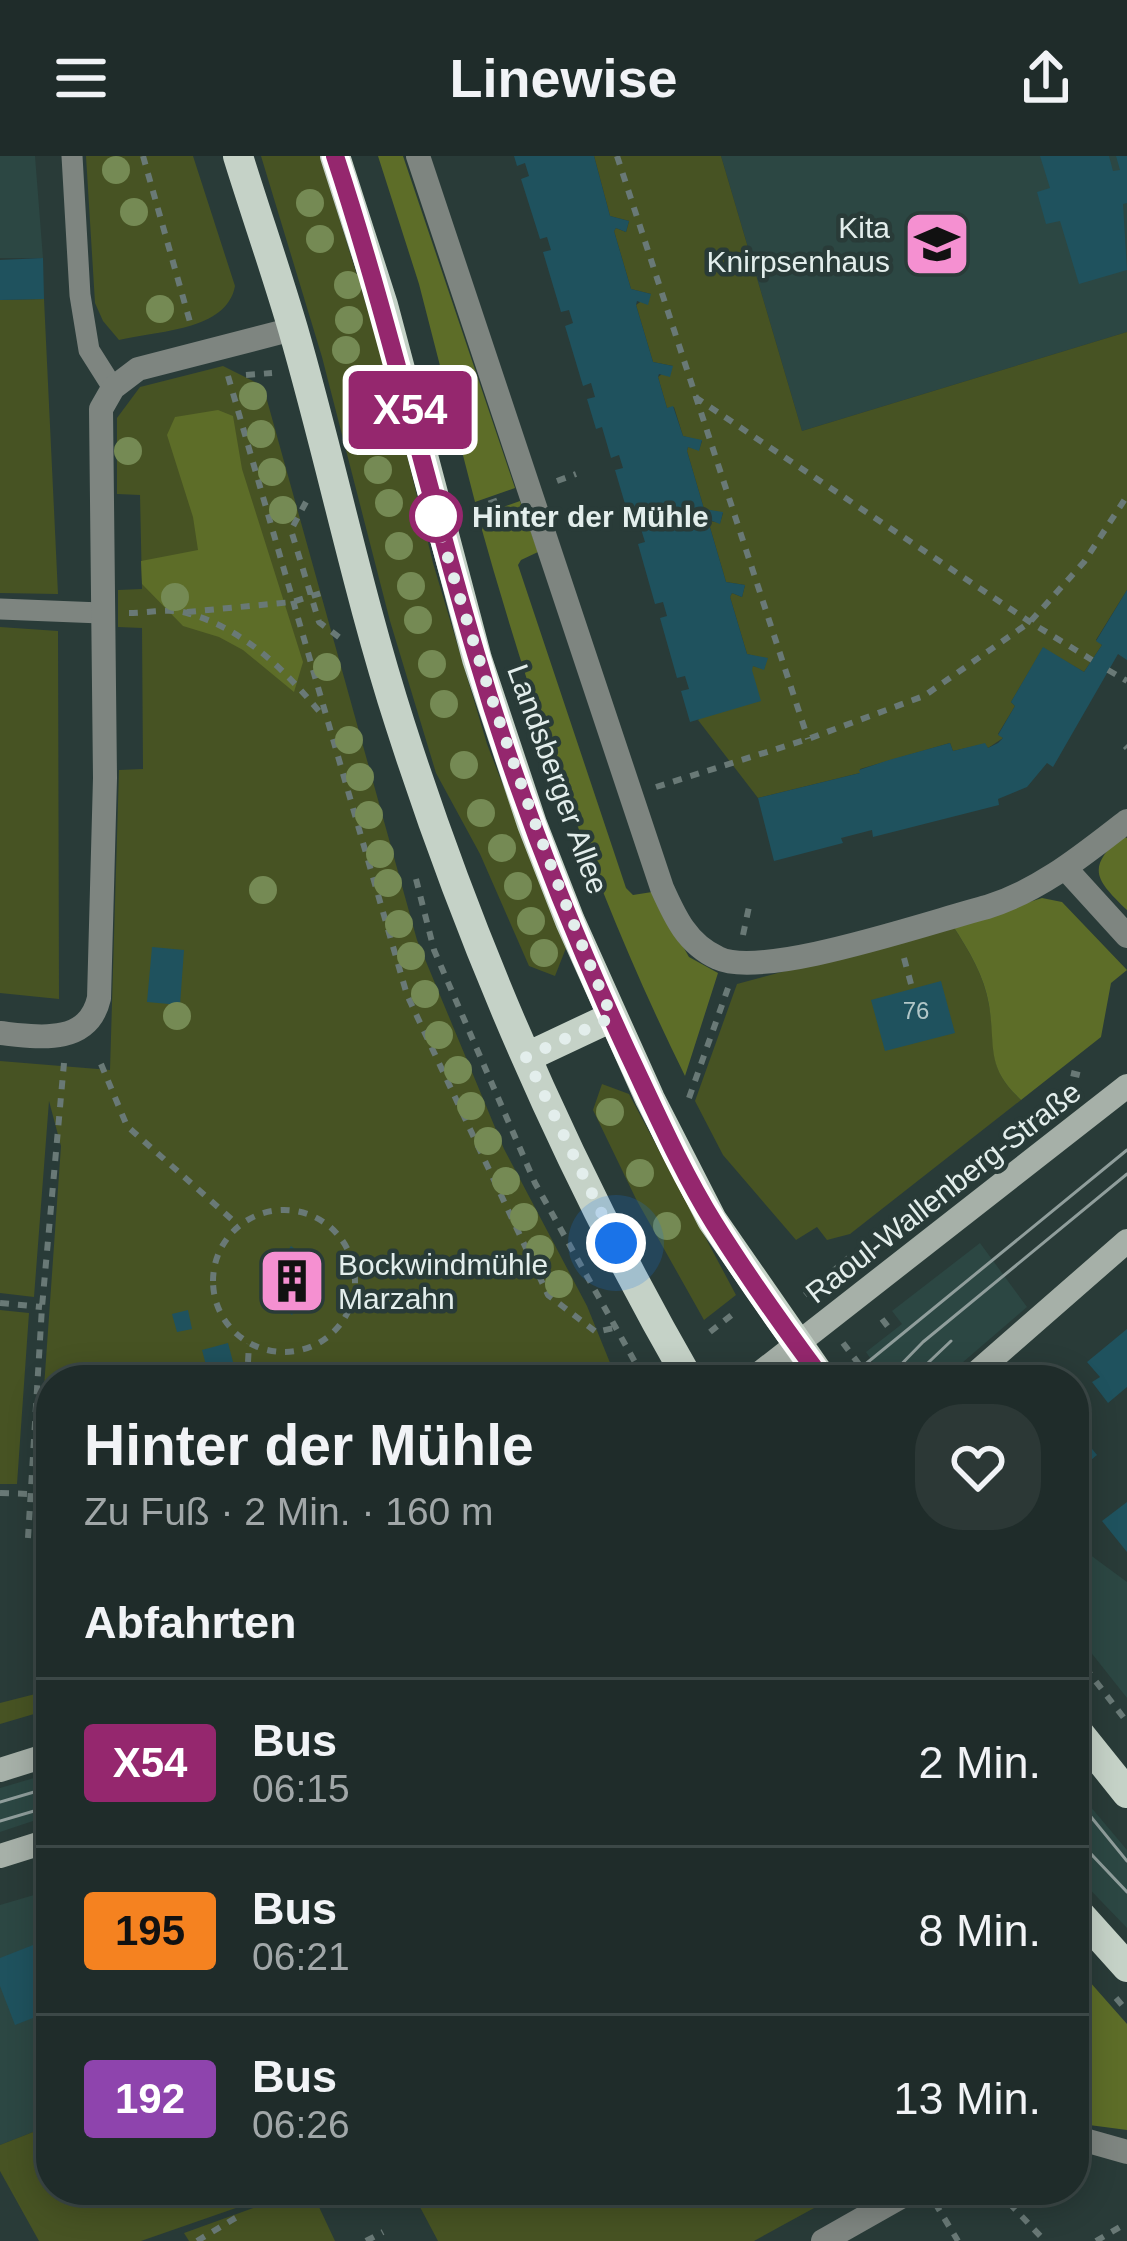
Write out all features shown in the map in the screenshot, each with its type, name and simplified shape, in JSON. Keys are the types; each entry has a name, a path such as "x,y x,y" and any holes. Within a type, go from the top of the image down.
{"main road":[{"path":"238,156 293,329 399,722 458,890 526,1057 681,1365"},
{"name":"Landsberger Allee","path":"335,156 383,304 436,516 503,742 540,843 612,1017 712,1220 811,1365"},
{"path":"526,1057 612,1017"},
{"name":"Raoul-Wallenberg-Straße","path":"771,1365 1127,1086"},
{"path":"985,1365 1127,1241"},
{"path":"1089,1746 1127,1793"},
{"path":"0,1770 36,1759"},
{"path":"0,1856 36,1845"},
{"path":"1089,1925 1127,1967"}],"street":[{"name":"Landsberger Allee","path":"418,156 662,888 677,921 696,946 736,964"},
{"path":"0,1034 57,1036 85,1026 97,1009 105,778 101,410 113,388 138,369 293,329"},
{"path":"736,964 768,964 1016,898 1066,868 1127,821"},
{"path":"1066,868 1127,936"},
{"path":"1089,2141 1127,2152"},
{"path":"823,2241 887,2205"}],"lane":[{"path":"72,156 80,296 89,350 113,388"},
{"path":"0,609 101,614"}],"path":[{"path":"143,156 210,353 228,376 407,994 548,1295 596,1332 614,1328 635,1365"},
{"path":"617,156 808,739"},
{"path":"228,376 272,373"},
{"path":"693,395 1092,660"},
{"path":"462,513 517,494"},
{"path":"632,795 924,696 1030,622 1084,562 1127,496"},
{"path":"307,498 291,530 319,622 348,645"},
{"path":"101,614 292,602 332,590"},
{"path":"184,612 251,642 298,685 325,718"},
{"path":"1108,670 1127,681"},
{"path":"689,1098 736,964"},
{"path":"38,1365 64,1059"},
{"path":"101,1064 127,1126 238,1225"},
{"path":"298,1210 327,1222 352,1255 353,1305 331,1337 282,1354 248,1344 224,1322 213,1295 219,1250 238,1225 268,1211 298,1210"},
{"path":"848,1257 879,1232 879,1225"},
{"path":"0,1303 42,1307"},
{"path":"710,1332 741,1307"},
{"path":"882,1319 892,1332"},
{"path":"247,1365 248,1344"},
{"path":"36,1400 30,1494 31,1538 36,1538"},
{"path":"0,1492 30,1494"},
{"path":"1089,1673 1127,1722"},
{"path":"1011,2205 1045,2241"},
{"path":"197,2241 237,2217"},
{"path":"946,2222 958,2241"},
{"path":"1096,2241 1127,2223"},
{"path":"366,2241 382,2232"}],"shaded area":[{"path":"0,156 35,156 43,258 0,258"},
{"name":"Kita Knirpsenhaus","path":"721,156 1127,156 1127,332 802,431"},
{"path":"980,1243 1027,1307 960,1365 875,1365 866,1352 902,1324 892,1311"},
{"path":"1089,1554 1127,1582 1127,1698 1089,1650"},
{"path":"36,1777 36,1820 0,1832 0,1788"},
{"path":"1089,1805 1127,1850 1127,1928 1089,1889"},
{"path":"36,1894 36,2131 0,2145 0,1905"}],"green space":[{"path":"86,156 193,156 235,286 219,312 188,326 119,340 95,303"},
{"path":"261,156 320,156 388,376 433,563 487,744 566,948 555,976 529,966 480,854 436,773 390,621 322,357"},
{"path":"378,156 403,156 515,488 475,502 419,284"},
{"path":"594,156 721,156 802,431 1127,332 1127,590 1096,640 1102,645 1084,672 1043,648 1011,702 1015,706 998,734 1003,738 988,748 984,744 953,751 950,743 860,769 860,773 758,798 698,720 753,666 764,669 767,659 747,654 730,597 732,593 742,597 745,585 726,582 709,524 720,523 723,513 704,509 687,451 688,447 699,450 702,441 683,436 674,407 667,408 658,377 673,366 653,362 636,305 651,294 631,289 614,231 626,232 629,221 610,216"},
{"path":"44,299 58,594 0,593 0,300"},
{"path":"223,366 257,383 265,393 417,940 504,1149 587,1306 611,1365 46,1365 61,1146 49,1101 34,1297 0,1293 0,1061 110,1070 119,770 143,769 142,628 118,627 118,590 142,589 140,495 117,494 117,418 140,387"},
{"path":"218,410 233,416 242,469 303,662 294,692 243,650 183,626 142,584 141,561 198,550 193,517 167,435 175,417"},
{"path":"520,501 538,552 518,565 626,888 633,895 652,892 689,957 718,973 685,1076 623,940 568,801 478,516"},
{"path":"0,627 58,631 59,999 0,993"},
{"path":"1122,836 1127,838 1127,910 1099,873 1103,857"},
{"path":"1042,898 1062,902 1127,970 1111,983 1101,1037 1021,1100 997,1067 984,984 953,926"},
{"path":"953,926 984,984 997,1067 1021,1100 850,1234 827,1240 817,1227 796,1240 723,1155 695,1101 737,984"},
{"path":"602,1084 629,1094 736,1295 704,1320 593,1110"},
{"path":"0,1310 29,1313 17,1484 0,1484"},
{"path":"36,1694 36,1713 0,1724 0,1703"},
{"path":"1089,1981 1127,2024 1127,2130 1089,2125"},
{"path":"36,2131 36,2205 245,2205 141,2241 39,2241 0,2171 0,2145"},
{"path":"261,2205 318,2205 335,2241 189,2241 184,2233"},
{"path":"419,2205 820,2205 754,2241 438,2241"}],"building":[{"path":"514,156 594,156 610,216 629,221 626,232 614,231 631,289 651,294 648,305 637,301 636,305 653,362 673,366 670,377 658,377 667,408 673,406 683,436 702,440 699,451 688,447 687,451 704,509 723,512 720,524 710,520 709,524 726,582 745,585 742,597 732,593 730,597 747,654 768,658 764,670 753,666 752,670 761,701 690,722 681,691 689,689 685,676 677,678 660,618 667,616 663,602 655,604 638,544 645,542 641,529 633,531 615,470 623,468 619,455 611,458 602,427 596,429 587,399 595,397 591,383 583,386 565,326 573,323 569,310 561,312 543,252 551,250 547,237 540,239 521,179 529,176 525,163 517,166"},
{"path":"1040,156 1109,156 1113,171 1120,170 1116,156 1127,156 1127,203 1123,204 1127,270 1079,284 1060,221 1046,224 1037,192 1050,188"},
{"path":"43,258 44,299 0,300 0,260"},
{"path":"1127,590 1127,660 1118,654 1053,767 1047,763 1027,787 998,799 999,805 873,837 872,830 841,838 843,843 774,861 758,798 860,773 950,743 953,751 998,743 1015,706 1011,702 1043,647 1084,672 1102,645 1096,641"},
{"path":"152,947 184,950 180,1005 147,1002"},
{"path":"941,981 955,1033 885,1051 871,1000"},
{"name":"Bockwindmühle Marzahn","path":"291,1246 324,1270 292,1315 259,1292"},
{"path":"188,1310 192,1329 177,1332 172,1314"},
{"path":"1127,1329 1127,1387 1108,1403 1092,1382 1100,1377 1087,1362"},
{"path":"228,1343 234,1365 206,1365 202,1350"},
{"path":"1127,1502 1127,1552 1102,1521"},
{"path":"36,1944 36,2017 15,2025 0,1986 0,1958"}],"tram line":[{"path":"864,1365 1127,1150"},
{"path":"901,1365 1127,1174"},
{"path":"926,1365 951,1341"},
{"path":"0,1802 36,1791"},
{"path":"0,1821 36,1810"},
{"path":"1089,1814 1127,1861"},
{"path":"1089,1852 1127,1892"}],"bus line":[{"name":"X54","path":"335,156 383,304 477,659 570,921 650,1100 712,1220 812,1365"}],"place":[{"name":"Kita Knirpsenhaus","path":"937,244"},
{"name":"Hinter der Mühle","path":"436,516"},
{"name":"Bockwindmühle Marzahn","path":"292,1281"}],"route":[{"path":"436,516 503,742 570,921 612,1017 526,1057 616,1243"}]}
